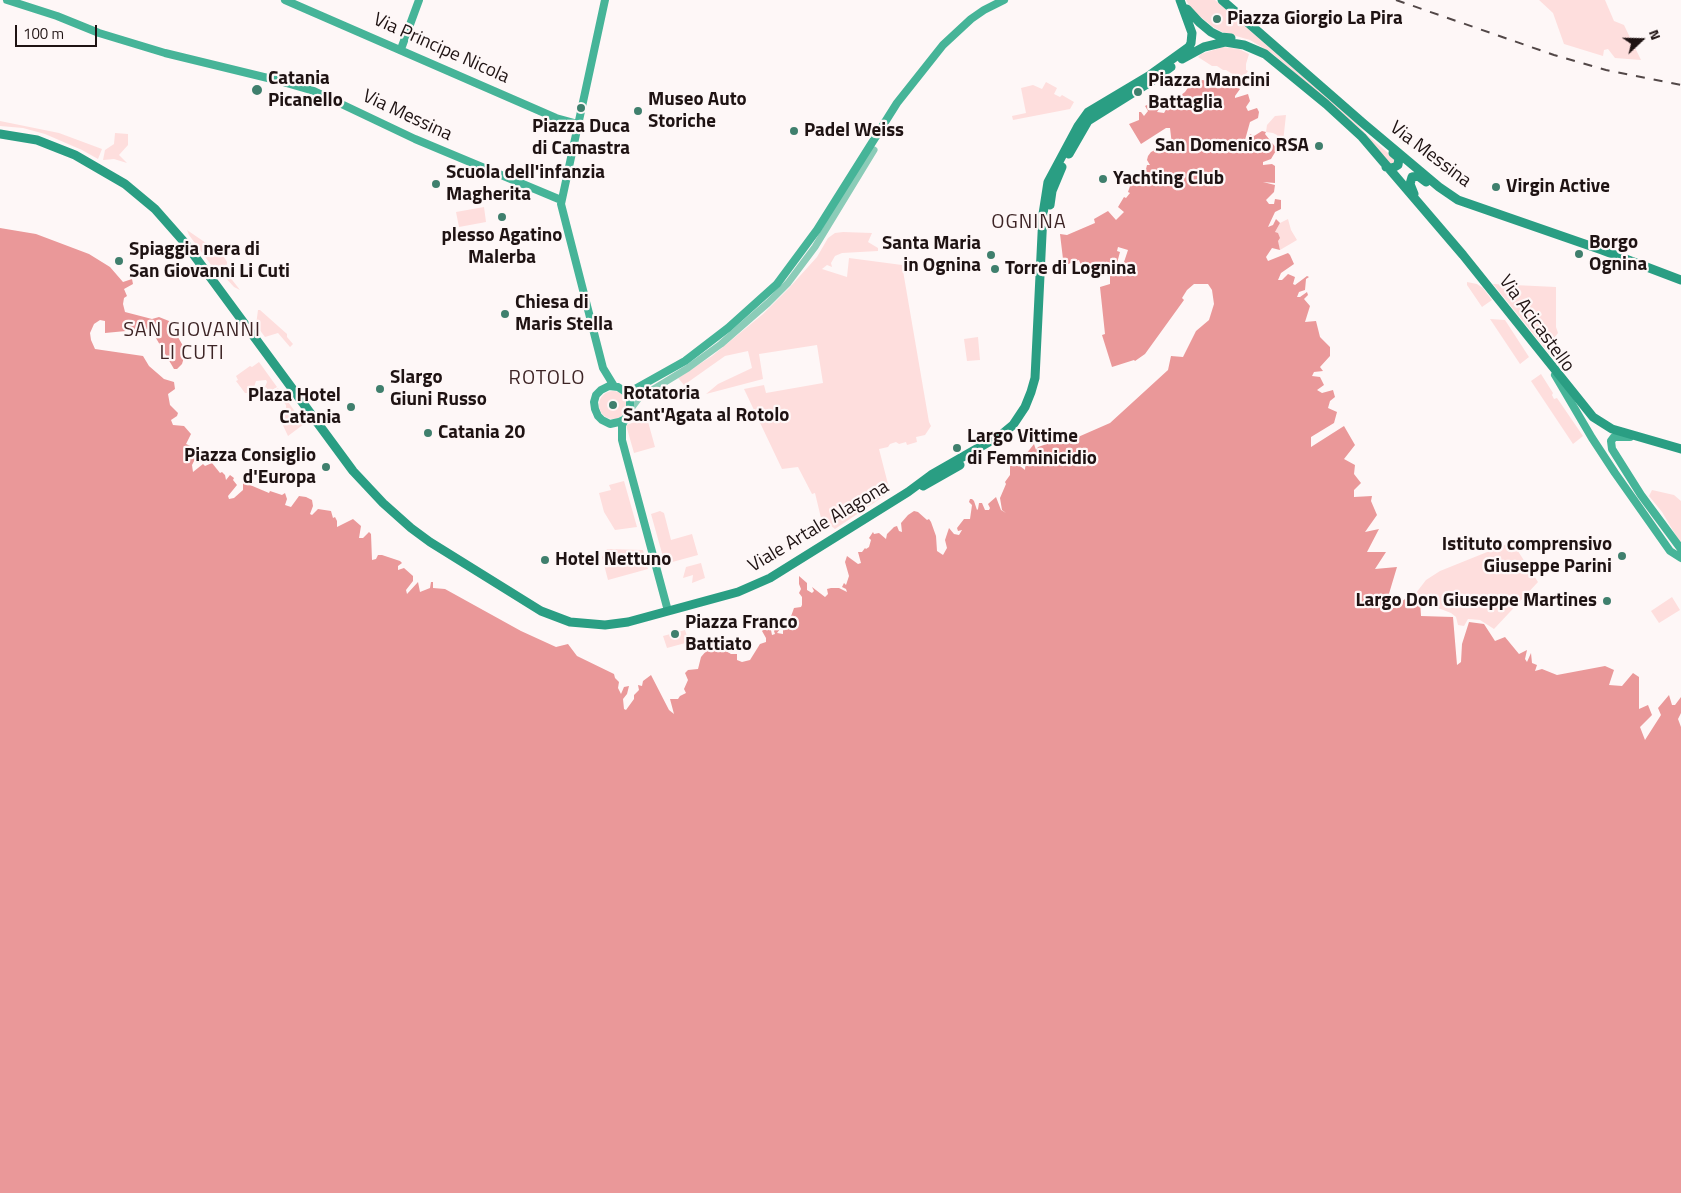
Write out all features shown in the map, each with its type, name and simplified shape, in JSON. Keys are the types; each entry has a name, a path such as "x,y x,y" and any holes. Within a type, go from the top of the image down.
{"main road":[{"name":"Via Messina","path":"8,0 57,16 99,33 165,53 314,91 415,139 561,200"},
{"name":"Via Principe Nicola","path":"285,0 556,118 578,124"},
{"path":"401,49 419,0"},
{"path":"605,0 561,200 602,368 602,386 595,399 594,410 600,418 610,424 622,440"},
{"path":"602,368 614,386 624,390 635,389 685,361 728,328 777,284 820,231 898,103 943,45 957,31 984,10 1004,0"},
{"name":"Via Messina","path":"1222,0 1364,124 1439,187 1458,200 1602,250 1681,280"},
{"path":"1181,1 1199,22 1211,32 1221,37 1255,45 1265,54"},
{"path":"1080,127 1088,112 1156,71 1189,47 1192,33 1181,1"},
{"name":"Via Messina","path":"1080,127 1094,116 1152,81 1180,60 1204,46 1225,42 1244,45 1265,54 1352,127 1386,167"},
{"path":"1364,124 1370,135 1398,156 1398,165 1393,168 1386,167"},
{"name":"Viale Artale Alagona","path":"0,134 36,140 75,155 125,184 155,209 185,243 348,464 383,504 411,528 482,575 550,615 580,624 605,625 617,624 668,611 752,587 778,574 908,492 927,484 1001,442 1016,428 1026,415 1036,396 1040,381 1043,272 1046,236 1045,199 1048,182 1080,127"},
{"name":"Via Acicastello","path":"1386,167 1463,255 1547,360 1592,438 1673,554 1681,558"},
{"path":"1421,206 1410,184 1412,177 1418,176 1430,186 1439,187"},
{"path":"1547,360 1593,417 1612,429 1638,438 1681,448"},
{"path":"601,390 614,386"},
{"path":"624,390 630,399 630,410 622,425 622,440 668,611"},
{"path":"610,424 624,419"},
{"path":"1638,438 1617,436 1612,439 1611,446 1632,481 1681,549"},
{"path":"1665,526 1678,549 1677,553 1673,554"}],"street":[{"path":"630,410 639,398 703,358 768,303 788,283 815,247 820,231 874,150"}],"shaded area":[{"path":"1186,0 1215,0 1356,123 1396,162 1392,165 1388,163 1359,128 1273,54 1250,40 1222,32 1213,27 1192,10"},
{"path":"1539,0 1605,0 1614,21 1624,25 1641,60 1615,58 1608,49 1604,50 1603,56 1564,44 1553,13"},
{"path":"1223,47 1239,49 1249,54 1246,64 1246,70 1248,71 1242,80 1198,57 1201,54"},
{"path":"1194,79 1234,84 1240,89 1235,98 1248,94 1250,101 1246,107 1248,111 1257,108 1259,112 1258,118 1250,122 1245,140 1248,141 1250,134 1254,136 1262,131 1266,132 1265,134 1277,149 1271,159 1263,162 1263,165 1272,164 1275,166 1275,183 1263,182 1275,185 1274,192 1266,200 1269,204 1274,204 1275,199 1281,200 1281,209 1275,212 1268,227 1273,225 1276,219 1280,223 1275,232 1278,233 1280,238 1278,241 1280,250 1272,248 1266,257 1268,261 1288,253 1290,255 1294,264 1281,273 1278,280 1282,280 1288,274 1295,277 1293,284 1295,285 1307,276 1309,277 1306,279 1305,290 1299,292 1297,297 1307,292 1308,295 1304,299 1310,306 1305,322 1316,321 1320,337 1330,347 1330,356 1320,367 1323,371 1314,372 1312,376 1320,377 1324,385 1317,390 1322,393 1333,390 1335,397 1330,401 1328,408 1337,412 1334,423 1311,437 1311,447 1344,426 1355,445 1344,459 1355,465 1354,474 1361,483 1354,490 1354,497 1372,496 1371,501 1377,515 1365,532 1379,529 1367,552 1386,552 1375,569 1397,567 1388,597 1392,609 1405,599 1410,608 1420,600 1421,616 1453,617 1457,665 1461,662 1462,644 1469,622 1484,624 1495,641 1505,637 1519,654 1527,650 1525,659 1527,662 1531,653 1532,663 1537,665 1535,671 1542,669 1557,675 1605,666 1614,670 1609,685 1622,686 1633,673 1639,677 1639,709 1648,705 1652,715 1640,727 1645,740 1661,715 1658,708 1669,695 1672,705 1675,705 1681,697 1681,713 1678,719 1681,727 1681,1193 0,1193 0,228 36,234 89,254 110,267 123,282 132,279 133,284 124,289 127,296 124,298 123,304 125,312 152,319 159,317 169,321 173,327 170,329 173,333 175,332 186,351 182,364 177,369 174,369 153,333 147,329 105,333 105,321 100,320 94,324 90,333 91,340 95,349 143,356 149,366 164,379 174,382 175,389 168,394 170,405 178,413 171,420 173,425 184,426 191,434 186,444 197,449 197,455 192,465 193,472 203,464 205,466 212,463 220,473 222,472 225,475 226,480 230,475 234,478 233,480 237,485 228,496 229,499 234,498 243,490 243,482 269,493 270,491 282,495 285,493 287,499 285,505 291,507 299,496 306,497 312,500 313,506 310,514 312,515 318,509 331,511 333,518 335,517 337,521 337,527 353,519 361,526 359,538 363,538 369,532 371,534 372,560 376,559 378,555 382,555 400,561 402,563 398,566 398,570 404,568 413,576 413,581 406,590 407,594 418,582 420,592 430,588 431,582 433,582 433,588 445,589 521,631 556,647 568,644 577,656 614,674 619,682 618,688 621,694 624,687 629,686 627,694 623,699 624,709 626,710 639,690 638,685 642,686 643,681 651,675 669,710 674,714 670,699 678,699 686,693 684,689 688,680 685,673 688,670 698,669 701,657 713,643 731,654 737,654 737,660 742,662 750,660 760,644 766,642 762,631 767,625 772,635 775,634 774,631 778,627 780,629 777,633 783,634 783,628 789,622 794,608 801,607 802,605 802,597 799,593 801,589 799,576 807,583 807,590 812,593 814,591 812,587 825,597 828,594 827,589 831,588 839,588 847,592 842,587 844,583 846,585 849,576 845,562 847,556 858,564 861,563 858,552 862,552 865,548 869,547 871,540 869,538 873,532 874,534 879,533 886,539 887,534 894,527 897,526 899,531 902,532 901,523 914,511 931,522 936,536 937,551 943,555 947,548 945,540 949,528 954,534 959,535 962,530 958,531 957,528 964,519 970,519 972,505 969,502 970,499 974,501 977,510 979,503 982,503 985,510 989,510 988,504 996,497 1001,510 1006,513 1002,510 1000,498 1006,484 1005,482 1010,475 1010,464 1015,462 1025,470 1026,454 1034,444 1036,450 1038,447 1064,438 1078,437 1110,423 1168,370 1171,356 1183,357 1196,331 1209,320 1214,304 1212,290 1208,284 1194,284 1187,290 1182,298 1184,300 1145,354 1135,361 1112,367 1102,335 1105,334 1100,287 1110,284 1110,272 1122,268 1128,250 1118,247 1117,251 1120,252 1117,263 1092,271 1081,265 1079,260 1068,264 1063,259 1060,234 1067,235 1095,223 1094,219 1108,211 1116,220 1124,212 1118,207 1124,197 1126,198 1130,193 1128,192 1130,186 1143,168 1146,169 1147,165 1150,165 1147,160 1148,156 1151,152 1161,147 1172,145 1170,128 1166,128 1141,144 1129,124 1139,120 1139,112 1144,116 1148,111 1145,106 1147,105 1151,107 1154,103 1158,103 1161,106 1157,112 1164,113 1168,106 1170,109 1172,108 1173,101 1185,92"},
{"path":"1046,82 1057,88 1054,94 1060,97 1062,95 1074,102 1070,109 1013,120 1012,116 1026,113 1021,88 1033,85 1042,89"},
{"path":"1286,115 1281,150 1277,135 1266,132 1267,125 1275,116"},
{"path":"0,121 59,133 102,149 98,159 45,134 23,128 0,126"},
{"path":"115,133 128,134 128,145 119,155 127,163 114,159 103,160 105,150 114,144"},
{"path":"484,207 486,222 459,227 456,212"},
{"path":"1288,219 1291,230 1297,240 1280,250 1275,232 1280,223"},
{"path":"187,230 222,254 227,262 226,272 240,290 234,287 223,275 217,273"},
{"path":"835,233 872,233 868,242 878,248 878,251 842,253 835,256 831,263 832,267 827,265 822,269 847,277 849,258 902,265 931,426 925,435 916,437 917,442 907,445 906,442 899,444 896,442 888,447 879,449 890,492 835,529 821,518 815,493 812,494 798,467 782,469 744,389 764,385 766,393 823,383 817,345 759,354 763,379 706,394 718,384 752,368 748,351 725,356 684,385 678,378 712,356 763,314 817,257 828,238"},
{"path":"1467,282 1477,284 1483,288 1492,300 1482,307 1467,285"},
{"path":"1493,284 1556,287 1556,327 1558,333 1555,337 1558,357 1554,358 1551,356"},
{"path":"258,310 287,334 287,337 293,344 290,347 278,333 265,337 256,325"},
{"path":"1490,319 1505,320 1529,357 1520,364"},
{"path":"978,337 980,360 967,361 964,339"},
{"path":"259,362 277,387 269,392 265,387 266,380 256,381 254,387 250,388 250,393 245,393 236,381 238,380 236,376"},
{"path":"1541,374 1553,393 1554,399 1557,398 1583,436 1573,444 1531,381"},
{"path":"278,388 304,424 288,436 280,419 286,414 286,405 281,398 273,398 269,394"},
{"path":"613,391 623,395 627,405 623,415 613,419 603,415 599,405 603,395"},
{"path":"647,418 655,447 634,453 626,425"},
{"path":"624,481 637,527 615,530 604,512 599,493 611,490 609,485"},
{"path":"1652,490 1674,495 1681,501 1681,544 1662,512 1649,496"},
{"path":"660,511 664,513 671,540 692,534 698,555 665,564 651,514"},
{"path":"1512,542 1538,582 1494,629 1480,620 1468,619 1464,626 1458,625 1456,617 1451,613 1428,604 1416,593 1426,580 1440,571"},
{"path":"607,549 643,550 648,569 608,580 602,557"},
{"path":"701,563 705,578 692,583 693,575 683,578 686,567"},
{"path":"1672,597 1680,610 1659,623 1651,611"},
{"path":"685,630 689,642 667,648 663,636"}],"railway":[{"path":"1396,0 1554,55 1606,70 1681,85"}],"place":[{"name":"Piazza Giorgio La Pira","path":"1217,19"},
{"name":"Catania Picanello","path":"257,90"},
{"name":"Piazza Mancini Battaglia","path":"1138,92"},
{"name":"Piazza Duca di Camastra","path":"581,108"},
{"name":"Museo Auto Storiche","path":"638,111"},
{"name":"Padel Weiss","path":"794,131"},
{"name":"San Domenico RSA","path":"1319,146"},
{"name":"Yachting Club","path":"1103,179"},
{"name":"Scuola dell'infanzia Magherita","path":"436,184"},
{"name":"Virgin Active","path":"1496,187"},
{"name":"plesso Agatino Malerba","path":"502,217"},
{"name":"Borgo Ognina","path":"1579,254"},
{"name":"Santa Maria in Ognina","path":"991,255"},
{"name":"Spiaggia nera di San Giovanni Li Cuti","path":"119,261"},
{"name":"Torre di Lognina","path":"995,269"},
{"name":"Chiesa di Maris Stella","path":"505,314"},
{"name":"Slargo Giuni Russo","path":"380,389"},
{"name":"Rotatoria Sant'Agata al Rotolo","path":"613,405"},
{"name":"Plaza Hotel Catania","path":"351,407"},
{"name":"Catania 20","path":"428,433"},
{"name":"Largo Vittime di Femminicidio","path":"957,448"},
{"name":"Piazza Consiglio d'Europa","path":"326,467"},
{"name":"Istituto comprensivo Giuseppe Parini","path":"1622,556"},
{"name":"Hotel Nettuno","path":"545,560"},
{"name":"Largo Don Giuseppe Martines","path":"1607,601"},
{"name":"Piazza Franco Battiato","path":"675,634"}],"district":[{"name":"OGNINA","path":"1029,223"},
{"name":"SAN GIOVANNI LI CUTI","path":"192,342"},
{"name":"ROTOLO","path":"547,379"}]}
